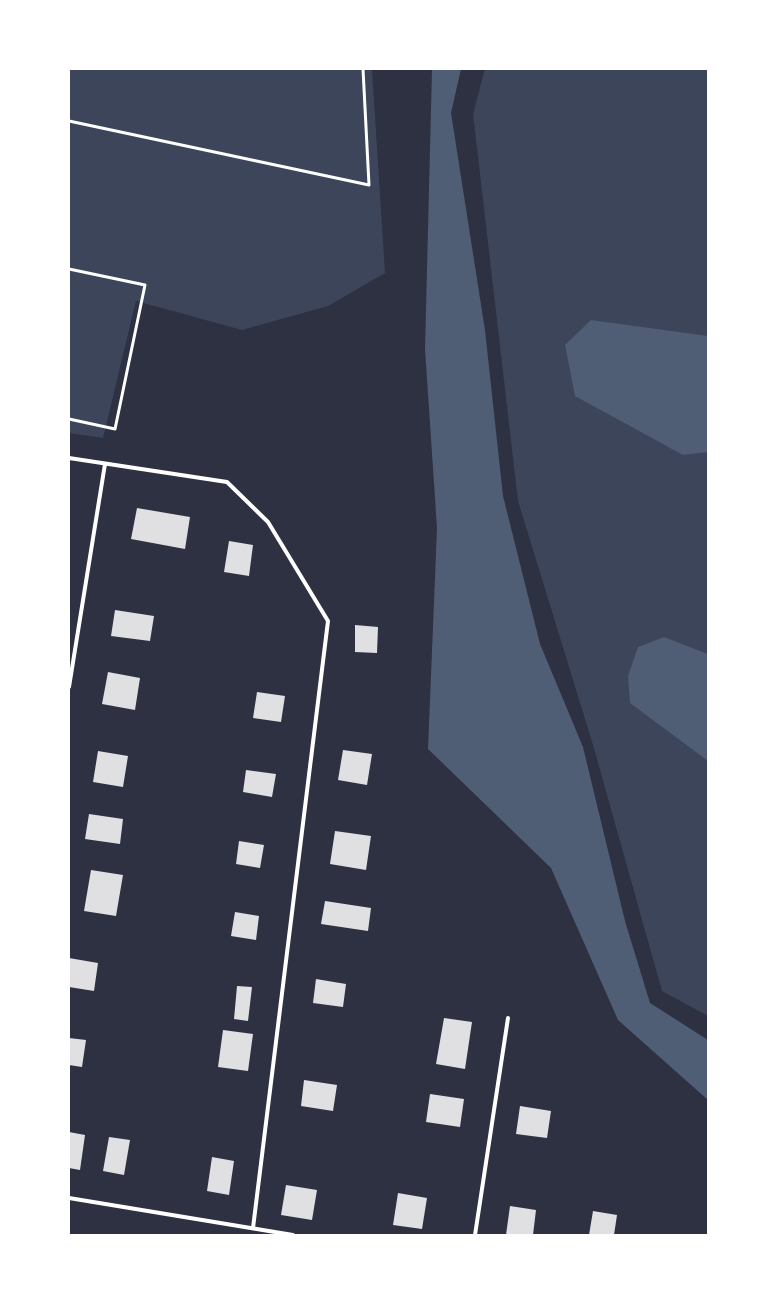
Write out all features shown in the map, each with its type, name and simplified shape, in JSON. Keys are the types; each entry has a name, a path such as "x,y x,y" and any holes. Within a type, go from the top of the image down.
{"street":[{"path":"69,458 226,482 268,522 328,621 253,1228"},
{"path":"69,687 105,464"},
{"path":"475,1235 508,1018"},
{"path":"69,1198 293,1235"}],"lane":[{"path":"69,121 369,185 363,69"},
{"path":"69,269 145,285 115,429 69,419"}],"shaded area":[{"path":"69,69 372,69 385,273 328,306 242,330 136,301 103,438 69,433"},
{"path":"432,69 461,69 451,113 485,330 503,496 540,644 583,747 625,921 650,1003 708,1040 708,1100 618,1020 551,868 428,749 437,528 425,349"},
{"path":"485,69 708,69 708,1016 662,991 593,745 518,501 473,114"},
{"path":"591,320 708,336 708,452 683,455 575,396 565,345"},
{"path":"664,637 708,654 708,761 630,703 628,676 638,647"}],"building":[{"path":"137,508 190,517 185,549 131,539"},
{"path":"229,541 253,545 249,576 224,572"},
{"path":"115,610 154,616 150,641 111,636"},
{"path":"355,625 378,627 377,653 355,652"},
{"path":"108,672 140,678 135,710 102,704"},
{"path":"257,692 285,696 281,722 253,718"},
{"path":"343,750 372,754 367,785 338,780"},
{"path":"98,751 128,756 123,787 93,782"},
{"path":"246,770 276,774 272,797 243,792"},
{"path":"89,814 123,819 120,844 85,839"},
{"path":"335,831 371,836 366,870 330,864"},
{"path":"239,841 264,845 260,868 236,864"},
{"path":"91,870 123,875 116,916 84,911"},
{"path":"325,901 371,908 368,931 321,924"},
{"path":"235,912 259,916 256,940 231,936"},
{"path":"69,958 98,963 94,991 69,987"},
{"path":"316,979 346,984 343,1007 313,1003"},
{"path":"237,986 252,987 248,1021 234,1019"},
{"path":"444,1018 472,1022 465,1069 436,1064"},
{"path":"223,1030 253,1034 248,1071 218,1067"},
{"path":"69,1038 86,1040 82,1067 69,1065"},
{"path":"304,1080 337,1085 333,1111 301,1106"},
{"path":"430,1094 464,1099 460,1127 426,1122"},
{"path":"520,1106 551,1111 547,1138 516,1134"},
{"path":"69,1132 85,1135 80,1170 69,1168"},
{"path":"109,1137 130,1140 124,1175 103,1171"},
{"path":"212,1157 234,1161 229,1195 207,1191"},
{"path":"286,1185 317,1190 312,1220 281,1215"},
{"path":"398,1193 427,1198 422,1229 393,1225"},
{"path":"510,1206 536,1210 533,1235 506,1235"},
{"path":"593,1211 617,1215 614,1235 589,1235"}]}
